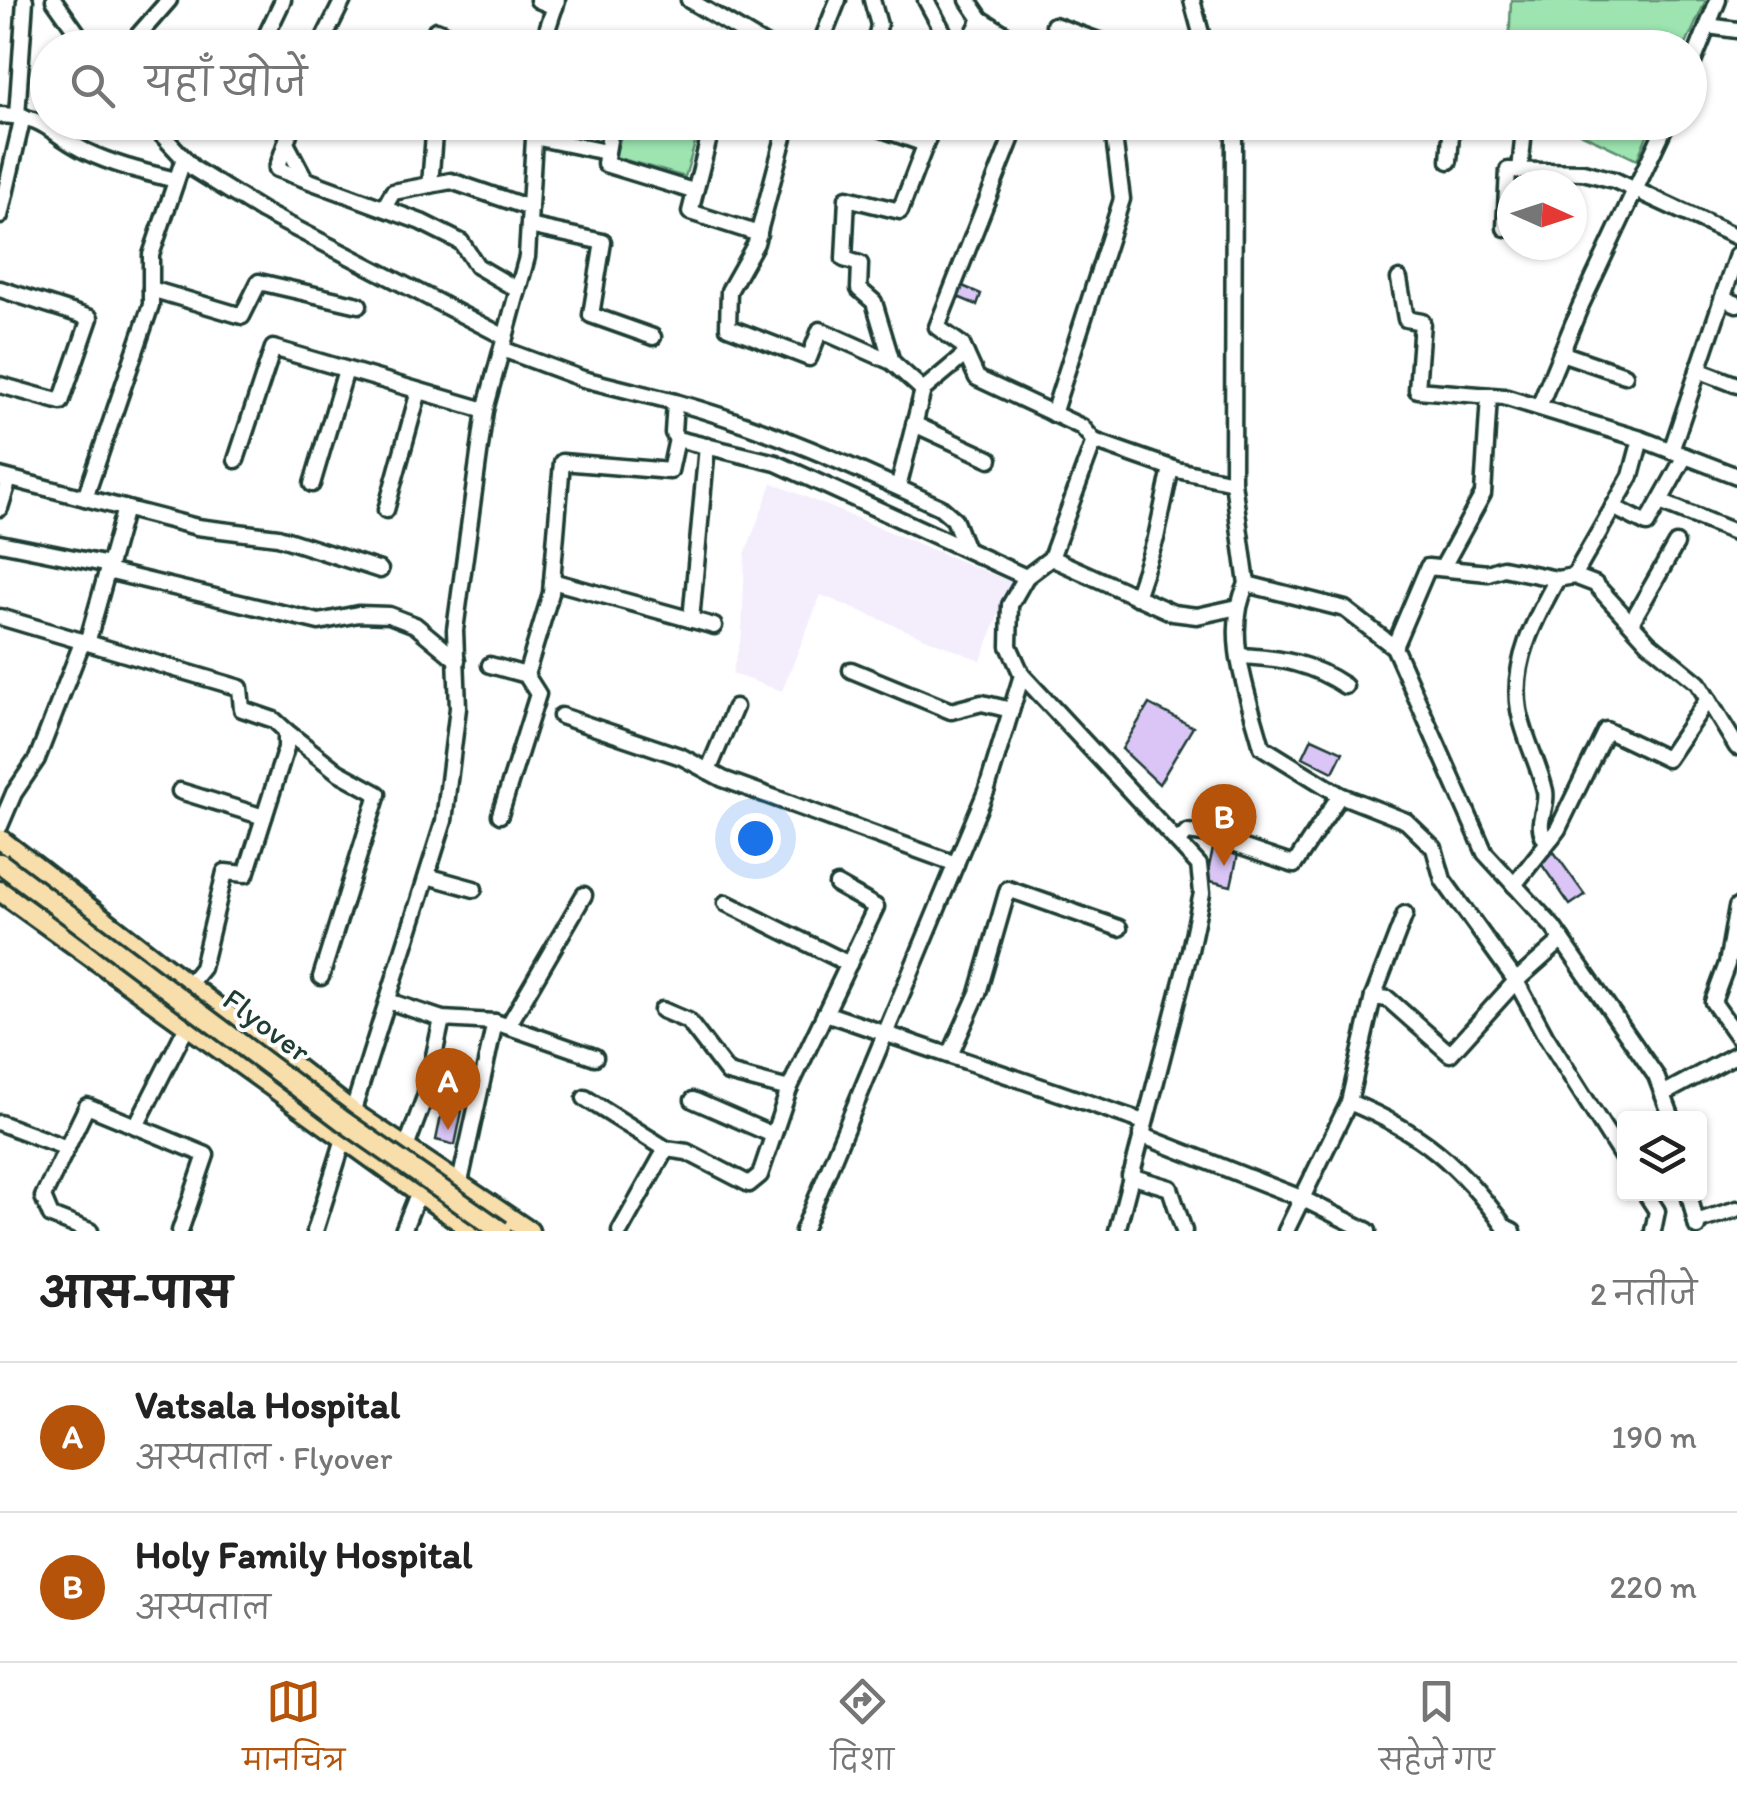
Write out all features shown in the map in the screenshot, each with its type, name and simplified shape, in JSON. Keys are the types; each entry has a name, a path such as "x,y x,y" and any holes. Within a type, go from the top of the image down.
{"main road":[{"path":"0,839 354,1112 529,1231"},
{"name":"Flyover","path":"0,863 343,1120 501,1231"},
{"path":"0,892 473,1231"}],"street":[{"path":"0,216 20,116 25,0"},
{"path":"54,0 75,30"},
{"path":"144,30 166,5 181,0"},
{"path":"269,30 283,0"},
{"path":"328,30 343,0"},
{"path":"538,0 556,4 547,30"},
{"path":"689,0 716,7 746,30"},
{"path":"826,30 838,0"},
{"path":"872,0 877,30"},
{"path":"926,0 942,30"},
{"path":"968,0 981,19 999,30"},
{"path":"1192,0 1200,30"},
{"path":"1706,30 1718,0"},
{"path":"975,30 981,19"},
{"path":"1054,26 1066,30"},
{"path":"1708,26 1737,30"},
{"path":"0,115 30,116"},
{"path":"69,140 121,167 176,180"},
{"path":"167,140 184,158 262,212 503,343 583,379 744,422 893,481 954,519 966,550"},
{"path":"287,140 305,179 460,242 477,266 518,290"},
{"path":"430,185 434,140"},
{"path":"316,1231 444,820 458,708 455,630 485,410 518,290 529,226 533,140"},
{"path":"567,140 606,152"},
{"path":"608,140 605,164 694,191"},
{"path":"708,140 690,212 758,234"},
{"path":"783,140 758,234 730,291 728,327 809,358 820,330 892,362 924,390"},
{"path":"914,140 925,144"},
{"path":"892,362 874,302 860,289 860,264 844,258 847,198 900,212 927,140"},
{"path":"1010,140 938,314 937,327 962,345 977,378 1082,427 1094,442 1171,468 1233,482"},
{"path":"1054,414 1122,199 1114,140"},
{"path":"1234,140 1233,482 1247,584 1238,607 1240,673 1262,747 1340,794 1406,822 1434,848 1443,880 1516,981 1617,1149"},
{"path":"1449,161 1451,140"},
{"path":"1520,170 1523,140"},
{"path":"1540,407 1659,140"},
{"path":"85,498 151,305 151,255 184,158"},
{"path":"1587,173 1636,189 1737,237"},
{"path":"384,208 393,192 452,181 530,208"},
{"path":"529,226 602,242 591,315 653,337"},
{"path":"1613,508 1647,524 1660,502 1678,453 1698,370 1730,301 1737,255"},
{"path":"1399,278 1406,319 1422,322 1417,390 1489,396 1540,407 1641,439 1737,476"},
{"path":"151,289 242,316 259,282 359,305"},
{"path":"0,290 90,318 60,402 0,386"},
{"path":"236,460 273,348 485,410"},
{"path":"1561,353 1625,376"},
{"path":"874,508 893,481 924,390 966,354"},
{"path":"312,484 346,370"},
{"path":"1698,370 1737,384"},
{"path":"386,510 419,391"},
{"path":"1444,566 1483,494 1489,396"},
{"path":"674,402 672,433 678,439 776,462 1026,577"},
{"path":"914,424 990,459"},
{"path":"526,675 552,581 562,462 670,471 678,439"},
{"path":"1574,576 1630,476 1641,439"},
{"path":"1094,442 1051,558 1026,577 1010,605 1009,646 1022,675 1198,864 1202,893 1117,1231"},
{"path":"692,620 707,446"},
{"path":"1136,597 1156,538 1171,468"},
{"path":"0,508 4,478 197,527 278,538 380,570"},
{"path":"1660,502 1736,530"},
{"path":"0,826 14,793 37,758 83,644 125,508"},
{"path":"0,544 319,622 358,614 389,615 415,625 456,660"},
{"path":"1632,620 1676,544"},
{"path":"1051,558 1173,613 1197,616 1238,607"},
{"path":"1394,647 1428,567 1488,573 1503,568 1557,579 1574,576 1595,584 1632,620 1648,642 1698,682 1734,736"},
{"path":"1552,837 1543,836 1540,829 1546,796 1519,711 1516,678 1533,623 1557,579"},
{"path":"552,581 714,626"},
{"path":"1247,584 1345,610 1394,647 1484,854 1562,940 1656,1076 1670,1111"},
{"path":"0,617 240,688 242,708 274,720 338,772 378,794 321,978"},
{"path":"1240,656 1284,658 1321,670 1345,686"},
{"path":"490,665 526,675 538,694 500,815"},
{"path":"851,670 951,710 982,703 1011,710"},
{"path":"803,1231 987,789 1022,675"},
{"path":"1514,885 1552,837 1606,730 1667,758 1708,699"},
{"path":"708,771 735,707"},
{"path":"561,716 682,757 708,771 956,864"},
{"path":"188,985 202,968 224,872 246,874 286,748 286,730"},
{"path":"180,791 264,817"},
{"path":"1178,842 1188,832 1203,834 1294,866 1340,794"},
{"path":"427,876 474,890"},
{"path":"585,1098 666,1148 688,1152 749,1184 760,1174 789,1089 876,907 837,885"},
{"path":"950,1055 978,992 1008,888 1119,928"},
{"path":"460,1182 502,1024 584,895"},
{"path":"726,903 849,964"},
{"path":"1737,907 1726,964 1713,1002 1737,1036"},
{"path":"1286,1231 1349,1102 1374,997 1405,914"},
{"path":"1374,997 1388,999 1450,1054 1516,981 1562,940"},
{"path":"136,1126 204,997"},
{"path":"388,1001 442,1019 502,1024 595,1057"},
{"path":"662,1010 688,1021 728,1073 789,1089"},
{"path":"825,1013 950,1055 1143,1128 1368,1231"},
{"path":"407,1145 425,1097 442,1019"},
{"path":"1664,1094 1737,1054"},
{"path":"693,1100 773,1135"},
{"path":"1349,1102 1399,1122 1467,1176 1505,1227 1513,1231"},
{"path":"85,1230 51,1216 43,1196 87,1106 206,1156 180,1231"},
{"path":"0,1123 67,1148"},
{"path":"620,1231 666,1148"},
{"path":"1130,1176 1170,1188 1184,1231"},
{"path":"403,1231 418,1191"},
{"path":"1650,1201 1656,1211 1653,1231"},
{"path":"1692,1201 1697,1226 1737,1210"}],"shaded area":[{"path":"772,483 1011,582 981,661 821,595 782,691 732,674 742,634 745,554"}],"green space":[{"path":"1511,0 1706,0 1693,30 1510,30"},
{"path":"620,140 696,140 685,177 615,157"},
{"path":"1595,140 1645,140 1637,160"}],"building":[{"path":"958,284 981,294 977,305 953,295"},
{"path":"1149,704 1193,727 1159,784 1122,749"},
{"path":"1312,738 1343,752 1333,772 1303,757"},
{"path":"1213,849 1238,854 1231,886 1206,880"},
{"path":"1554,852 1585,895 1570,905 1540,862"},
{"path":"443,1106 462,1111 455,1145 436,1140"}],"place":[{"name":"Holy Family Hospital","path":"1224,866"},
{"name":"Vatsala Hospital","path":"448,1130"}]}
